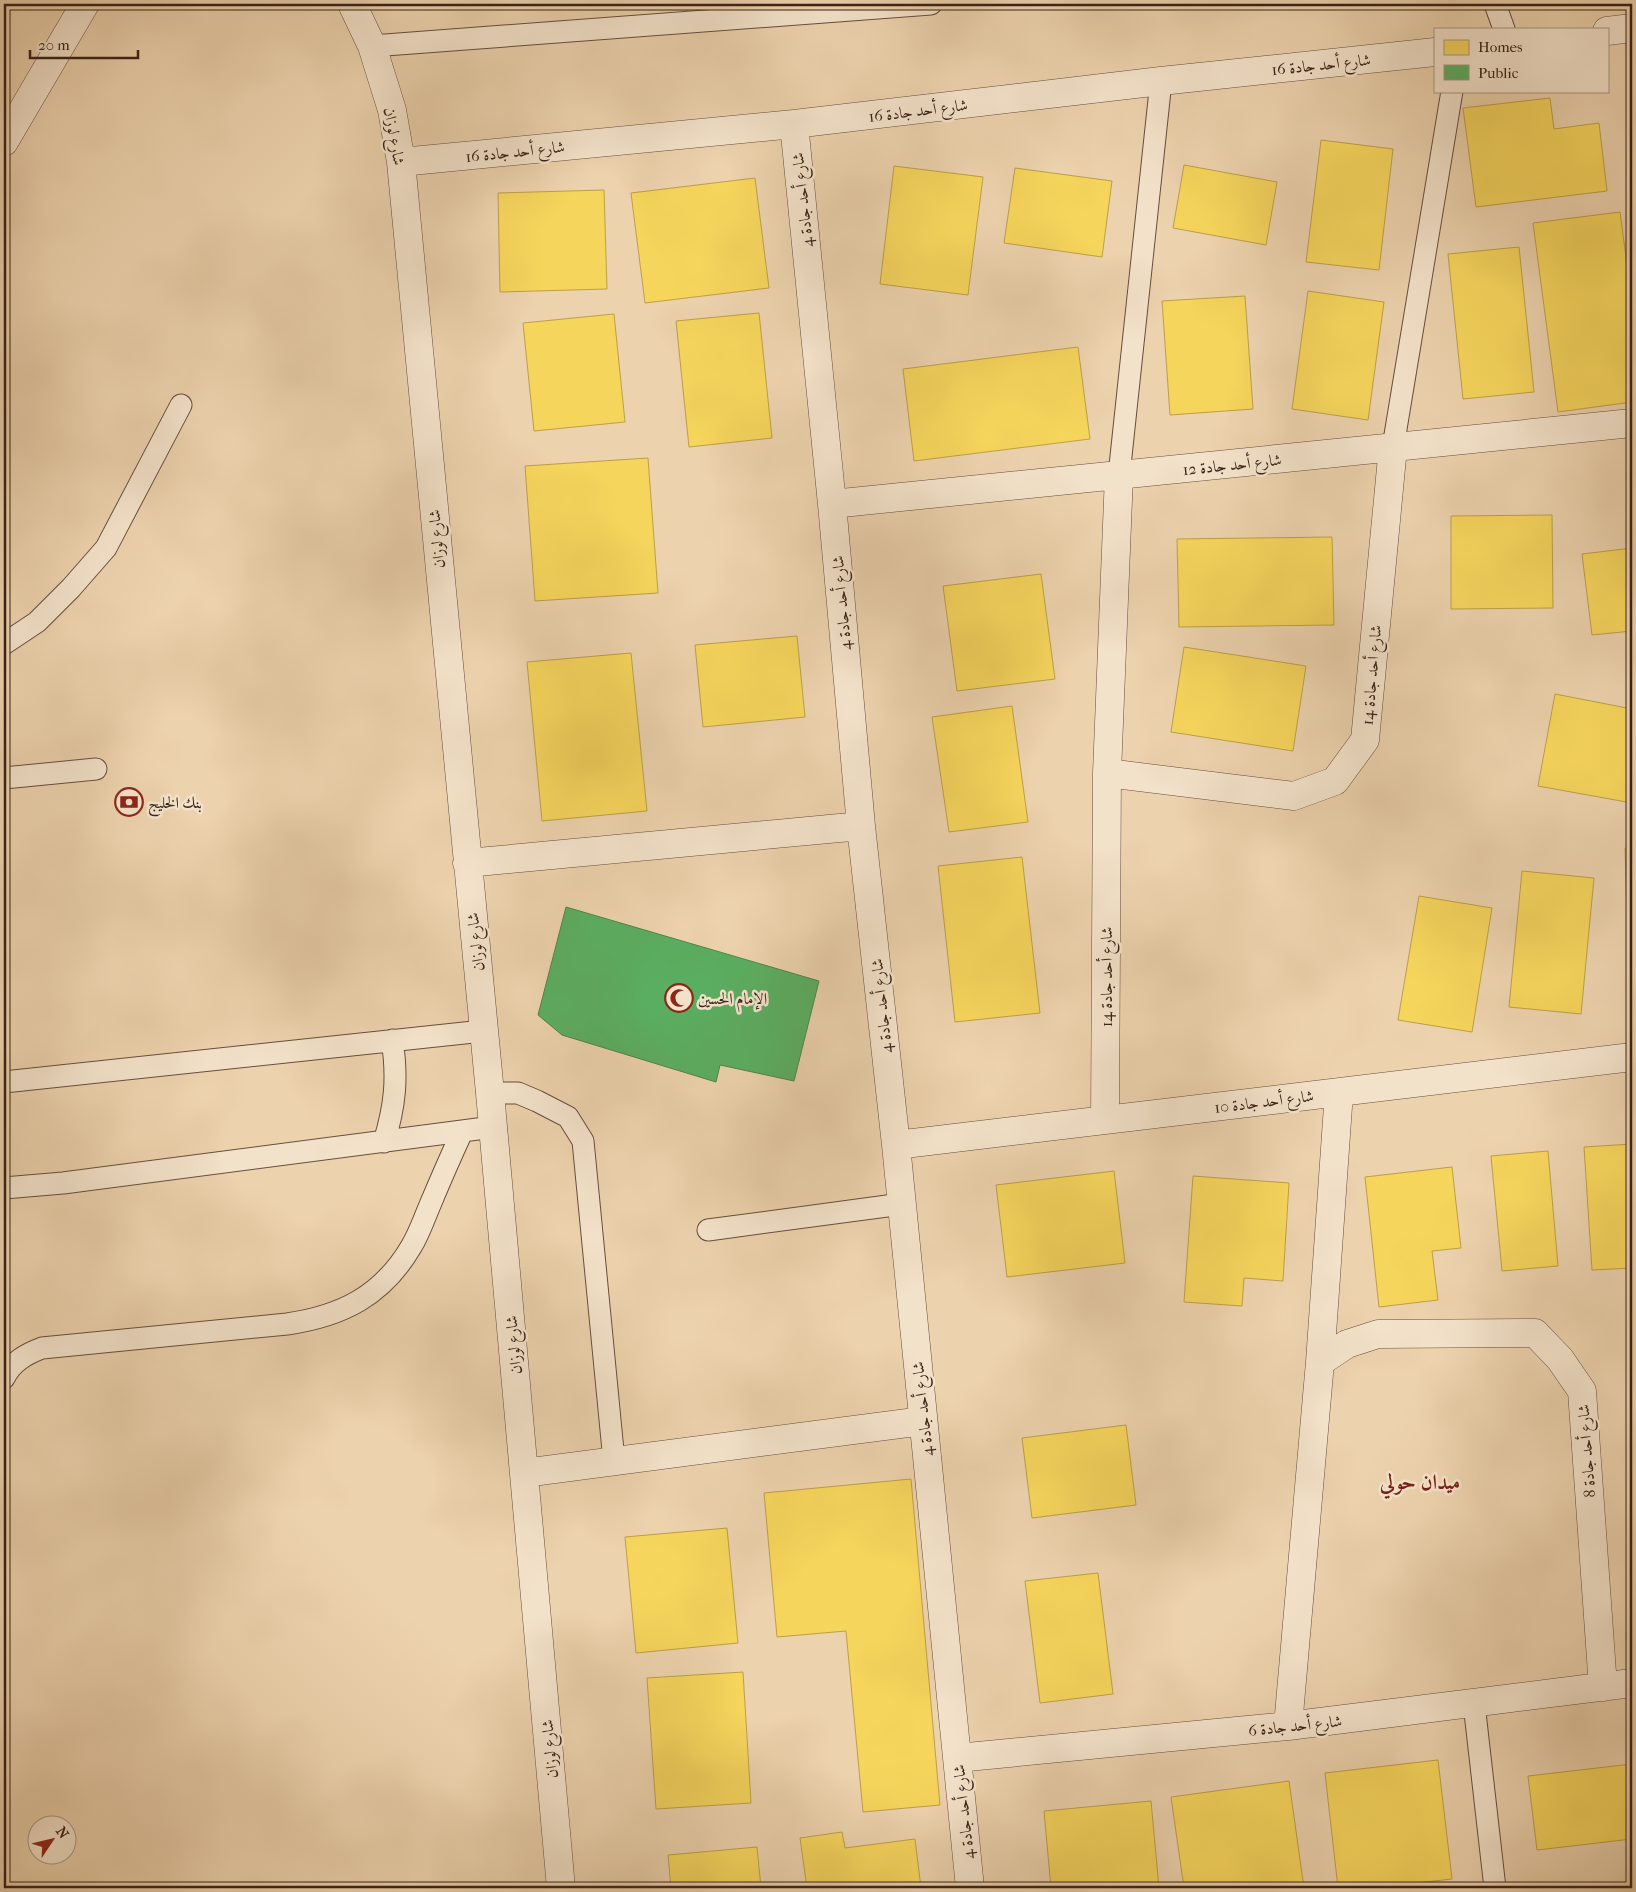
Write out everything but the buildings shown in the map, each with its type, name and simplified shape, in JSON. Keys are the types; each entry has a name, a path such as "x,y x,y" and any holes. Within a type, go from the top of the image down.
{"street":[{"path":"4,142 85,4"},
{"name":"شارع لوزان","path":"352,4 372,46 392,110 401,162 490,1093 561,1888"},
{"path":"1608,31 1632,28"},
{"name":"شارع أحد جادة 16","path":"401,162 794,124 1161,81 1434,52"},
{"name":"شارع أحد جادة 4","path":"794,124 832,504 861,826 896,1145 970,1888"},
{"name":"شارع أحد جادة 12","path":"832,504 1632,423"},
{"name":"شارع أحد جادة 14","path":"1107,773 1294,796 1335,781 1365,740 1393,448"},
{"name":"شارع أحد جادة 14","path":"1105,1120 1107,773 1119,475"},
{"path":"467,863 861,826"},
{"name":"شارع أحد جادة 10","path":"896,1145 1632,1057"},
{"path":"1288,1726 1320,1362 1339,1092"},
{"name":"شارع أحد جادة 8","path":"1320,1362 1347,1344 1378,1334 1535,1333 1560,1359 1582,1391 1603,1687"},
{"path":"524,1473 923,1420"},
{"name":"شارع أحد جادة 6","path":"957,1758 1288,1726 1632,1683"}],"lane":[{"path":"372,46 931,4"},
{"path":"1495,4 1504,28"},
{"path":"1119,475 1161,81"},
{"path":"1393,448 1452,92"},
{"path":"4,644 37,622 71,588 106,548 181,406"},
{"path":"4,778 96,769"},
{"path":"4,1082 484,1031"},
{"path":"384,1142 393,1113 396,1085 396,1063 392,1040"},
{"path":"490,1093 518,1093 537,1100 568,1117 583,1141 614,1461"},
{"path":"4,1188 63,1183 493,1127"},
{"path":"4,1378 15,1363 28,1354 42,1348 304,1322 337,1313 360,1301 392,1273 412,1245 462,1132"},
{"path":"708,1230 902,1204"},
{"path":"1474,1704 1494,1888"}],"place":[{"name":"بنك الخليج","path":"129,802"},
{"name":"الإمام الحسين","path":"679,998"}],"district":[{"name":"ميدان حولي","path":"1420,1482"}]}
